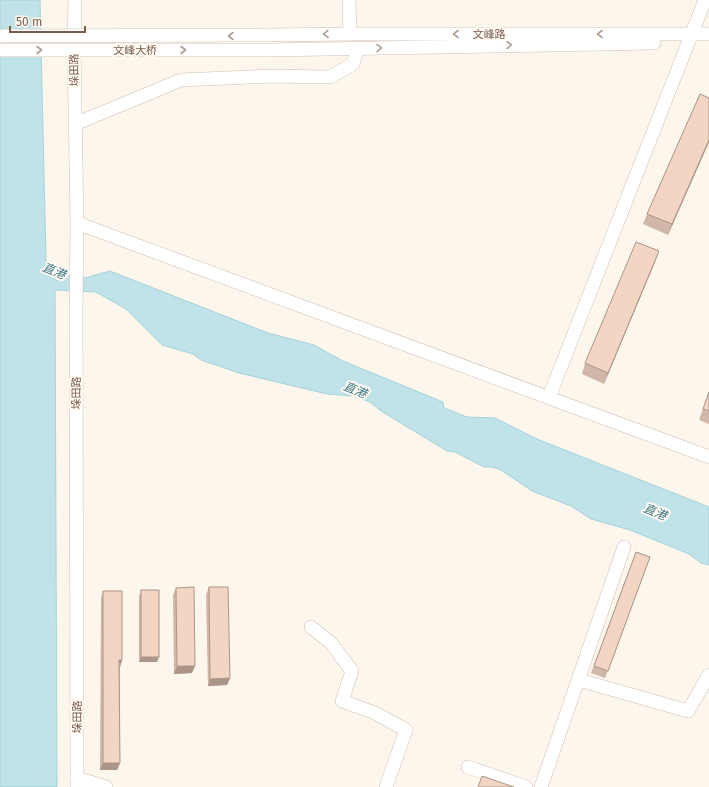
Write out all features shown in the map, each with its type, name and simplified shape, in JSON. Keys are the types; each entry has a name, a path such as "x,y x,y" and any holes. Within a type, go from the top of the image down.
{"street":[{"name":"垛田路","path":"75,0 74,48 77,223 77,783"},
{"path":"349,0 350,34"},
{"path":"549,397 705,0"},
{"name":"文峰路","path":"270,35 350,34 690,38 709,42"},
{"name":"文峰路","path":"270,50 690,38 709,34"},
{"name":"文峰大桥","path":"0,36 270,35"},
{"path":"75,124 181,80 272,76 330,77 353,64 358,48"},
{"name":"文峰大桥","path":"0,50 270,50"},
{"path":"77,223 709,457"},
{"path":"541,787 624,547"},
{"path":"311,627 332,643 352,671 342,701 375,713 406,730 386,787"},
{"path":"579,680 688,711 709,675"},
{"path":"468,767 526,787"},
{"path":"77,783 106,787"}],"water":[{"path":"0,0 40,0 46,261 55,265 55,280 74,281 110,271 268,333 314,345 343,361 443,402 444,408 467,417 495,418 537,439 709,507 709,565 701,563 689,554 630,530 591,519 571,506 532,491 501,470 493,467 484,467 455,452 447,451 381,411 370,402 354,396 327,394 239,373 201,360 193,354 162,345 126,309 96,292 55,290 57,787 0,787"}],"building":[{"path":"700,94 709,98 709,140 672,224 647,214"},
{"path":"636,242 659,251 608,373 585,363"},
{"path":"709,392 709,411 703,409"},
{"path":"636,552 650,557 608,671 594,666"},
{"path":"194,587 195,666 177,666 176,588"},
{"path":"209,587 228,587 230,678 210,679"},
{"path":"141,590 159,590 159,657 141,657"},
{"path":"103,591 122,591 122,660 119,660 120,763 103,763"},
{"path":"482,776 514,787 478,787"}],"waterway":[{"name":"直港","path":"42,265 83,282"}]}
